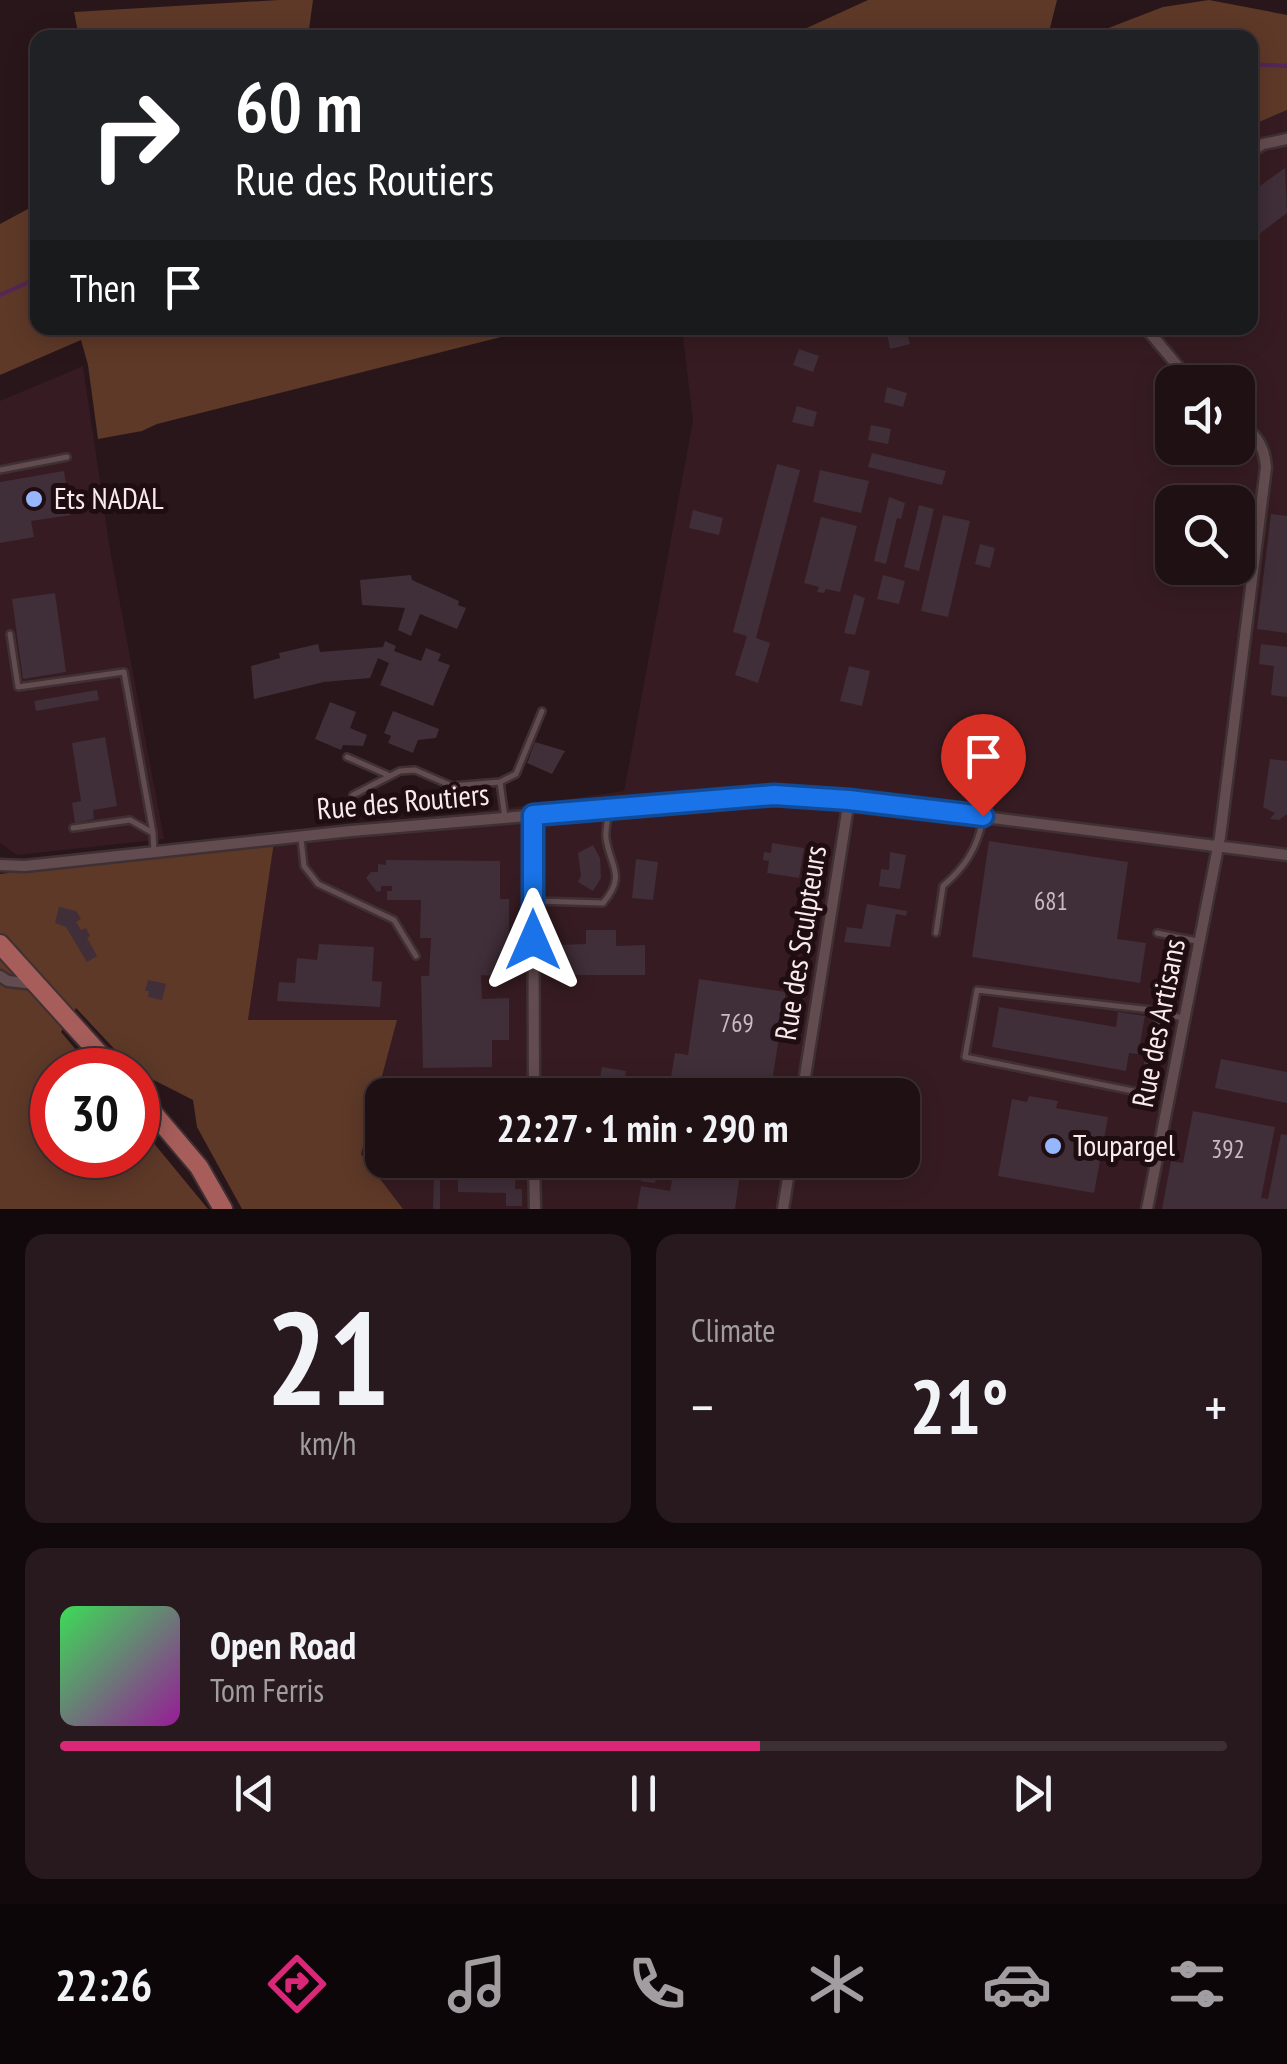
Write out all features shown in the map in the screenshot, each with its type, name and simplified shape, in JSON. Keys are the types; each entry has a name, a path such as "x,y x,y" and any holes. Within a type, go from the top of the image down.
{"main road":[{"path":"0,944 94,1048"},
{"path":"160,1121 199,1167 223,1209"}],"street":[{"path":"1258,147 1287,139"},
{"path":"1152,335 1177,365"},
{"name":"Rue des Artisans","path":"1147,1209 1218,846 1266,467 1264,448 1255,434"},
{"name":"Rue des Routiers","path":"0,865 25,866 301,836 774,795 849,800 1287,855"},
{"name":"Rue des Sculpteurs","path":"805,1078 849,800"},
{"path":"533,815 534,1078"},
{"path":"0,976 8,981 34,984"},
{"path":"534,1178 535,1209"},
{"path":"783,1209 788,1178"}],"lane":[{"path":"0,470 67,457"},
{"path":"10,634 18,687 124,672 154,851"},
{"path":"347,757 388,775 415,770 452,786 500,782 516,774 542,711"},
{"path":"353,795 379,784 388,775"},
{"path":"500,782 505,818"},
{"path":"533,901 603,903 616,881 615,863 606,837 610,808"},
{"path":"936,933 943,886 966,866 983,816"},
{"path":"73,828 130,820 153,833"},
{"path":"301,836 304,866 318,884 394,920 416,956"},
{"path":"1157,934 1200,942"},
{"path":"1160,1012 1143,1094 965,1057 976,990 1160,1012 1185,1018"}],"shaded area":[{"path":"313,0 309,30 78,30 74,12"},
{"path":"868,0 1057,0 1050,30 802,30"},
{"path":"1209,0 1287,15 1287,110 1258,123 1258,30 1103,30 1163,7"},
{"path":"1287,110 1287,1209 403,1209 378,1178 920,1178 920,1078 365,1078 365,1163 248,1020 274,842 624,791 693,421 683,335 1258,335 1258,123"},
{"path":"30,208 30,335 509,335 142,431 98,439 81,340 0,375 0,224"},
{"path":"83,366 110,550 164,839 17,855 0,843 0,401"},
{"path":"274,842 248,1020 397,1020 381,1078 365,1078 365,1139 361,1154 365,1159 365,1178 379,1178 403,1209 242,1209 197,1127 193,1100 160,1083 160,1048 113,1048 76,1008 61,1032 74,1048 30,1048 30,1178 160,1178 160,1151 208,1209 0,1209 0,874"}],"building":[{"path":"1285,168 1287,213 1258,235 1258,187"},
{"path":"887,335 908,335 910,344 890,349"},
{"path":"799,349 819,356 813,372 793,365"},
{"path":"887,387 907,393 903,407 884,402"},
{"path":"797,406 817,412 813,427 792,422"},
{"path":"871,425 891,429 888,444 868,440"},
{"path":"872,453 946,471 942,485 868,467"},
{"path":"777,464 800,470 756,638 770,643 758,683 735,675 747,636 733,632"},
{"path":"820,470 869,481 861,513 813,502"},
{"name":"Ets NADAL","path":"64,471 71,515 31,521 34,537 0,543 0,482"},
{"path":"889,497 905,503 901,519 897,518 886,564 874,561"},
{"path":"919,505 934,509 919,571 904,567"},
{"path":"693,510 723,518 719,535 689,528"},
{"path":"1271,514 1287,516 1287,633 1257,629"},
{"path":"943,515 970,521 948,617 921,611"},
{"path":"821,517 857,526 840,592 817,592 819,587 804,583"},
{"path":"980,544 995,548 990,568 975,564"},
{"path":"411,575 412,580 466,608 457,629 420,614 411,636 398,630 405,608 362,605 360,580"},
{"path":"883,575 905,581 899,604 877,599"},
{"path":"55,593 66,672 23,679 12,599"},
{"path":"854,594 865,598 855,635 844,633"},
{"path":"385,641 396,646 394,651 421,661 426,648 441,654 438,661 450,665 433,706 380,685 389,663 378,658 370,678 324,682 254,699 251,666 280,658 279,653 318,644 320,652 383,647"},
{"path":"1261,644 1287,647 1287,697 1271,695 1274,666 1259,664"},
{"path":"849,666 870,671 862,706 840,701"},
{"path":"97,690 99,700 36,711 34,701"},
{"path":"330,702 356,712 350,728 367,735 363,746 343,745 341,750 315,739"},
{"path":"393,711 439,729 436,738 418,740 413,753 388,743 391,736 384,733"},
{"path":"105,737 117,806 93,810 94,819 75,823 72,803 81,801 72,743"},
{"path":"535,742 565,751 552,774 527,763"},
{"path":"1270,759 1287,761 1287,814 1279,820 1270,819 1275,813 1263,807"},
{"path":"989,841 1128,862 1117,939 1146,943 1140,983 972,957"},
{"path":"772,843 804,848 799,878 767,873 769,861 763,860 764,852 771,853"},
{"path":"593,845 600,858 601,878 593,891 578,882 578,853"},
{"path":"890,852 906,855 900,889 879,886 881,869 889,870"},
{"path":"636,859 658,862 653,900 632,898"},
{"path":"386,860 500,861 500,899 509,899 509,977 481,975 482,999 509,998 509,1040 492,1040 492,1067 423,1068 421,976 429,976 431,938 420,938 421,900 387,900 387,891 392,891 392,886 381,886 377,892 366,878 371,872 378,872 378,864 386,865"},
{"path":"867,904 907,911 906,916 896,914 890,947 844,942 847,927 862,929"},
{"path":"59,907 76,911 81,919 76,922 81,930 86,928 97,956 87,962 66,927 55,923"},
{"path":"586,930 616,930 616,946 645,945 645,975 559,975 559,945 586,944"},
{"path":"319,944 374,947 372,981 382,982 380,1007 277,1001 279,982 295,983 297,958 317,960"},
{"path":"699,979 786,992 773,1078 671,1078 675,1053 688,1055"},
{"path":"148,980 166,984 162,1000 148,997"},
{"path":"999,1007 1116,1027 1118,1012 1145,1016 1138,1054 1129,1053 1126,1071 992,1047"},
{"path":"1221,1059 1287,1072 1287,1103 1215,1088"},
{"path":"602,1067 626,1071 625,1078 600,1078"},
{"name":"Toupargel","path":"1029,1096 1058,1101 1056,1108 1108,1117 1094,1193 998,1176 1012,1099 1027,1102"},
{"path":"1193,1111 1275,1127 1261,1198 1268,1199 1281,1134 1287,1135 1287,1209 1162,1209 1171,1161 1183,1163"},
{"path":"434,1178 440,1178 440,1209 433,1209"},
{"path":"458,1178 515,1178 515,1189 522,1189 522,1206 506,1206 506,1193 458,1192"},
{"path":"672,1178 739,1178 735,1209 637,1209 641,1186 670,1191"}],"waterway":[{"path":"1258,64 1287,66"},
{"path":"0,295 30,282"}],"place":[{"name":"Ets NADAL","path":"34,499"},
{"name":"Toupargel","path":"1053,1146"}],"route":[{"path":"533,940 533,815 774,795 983,816"}]}
